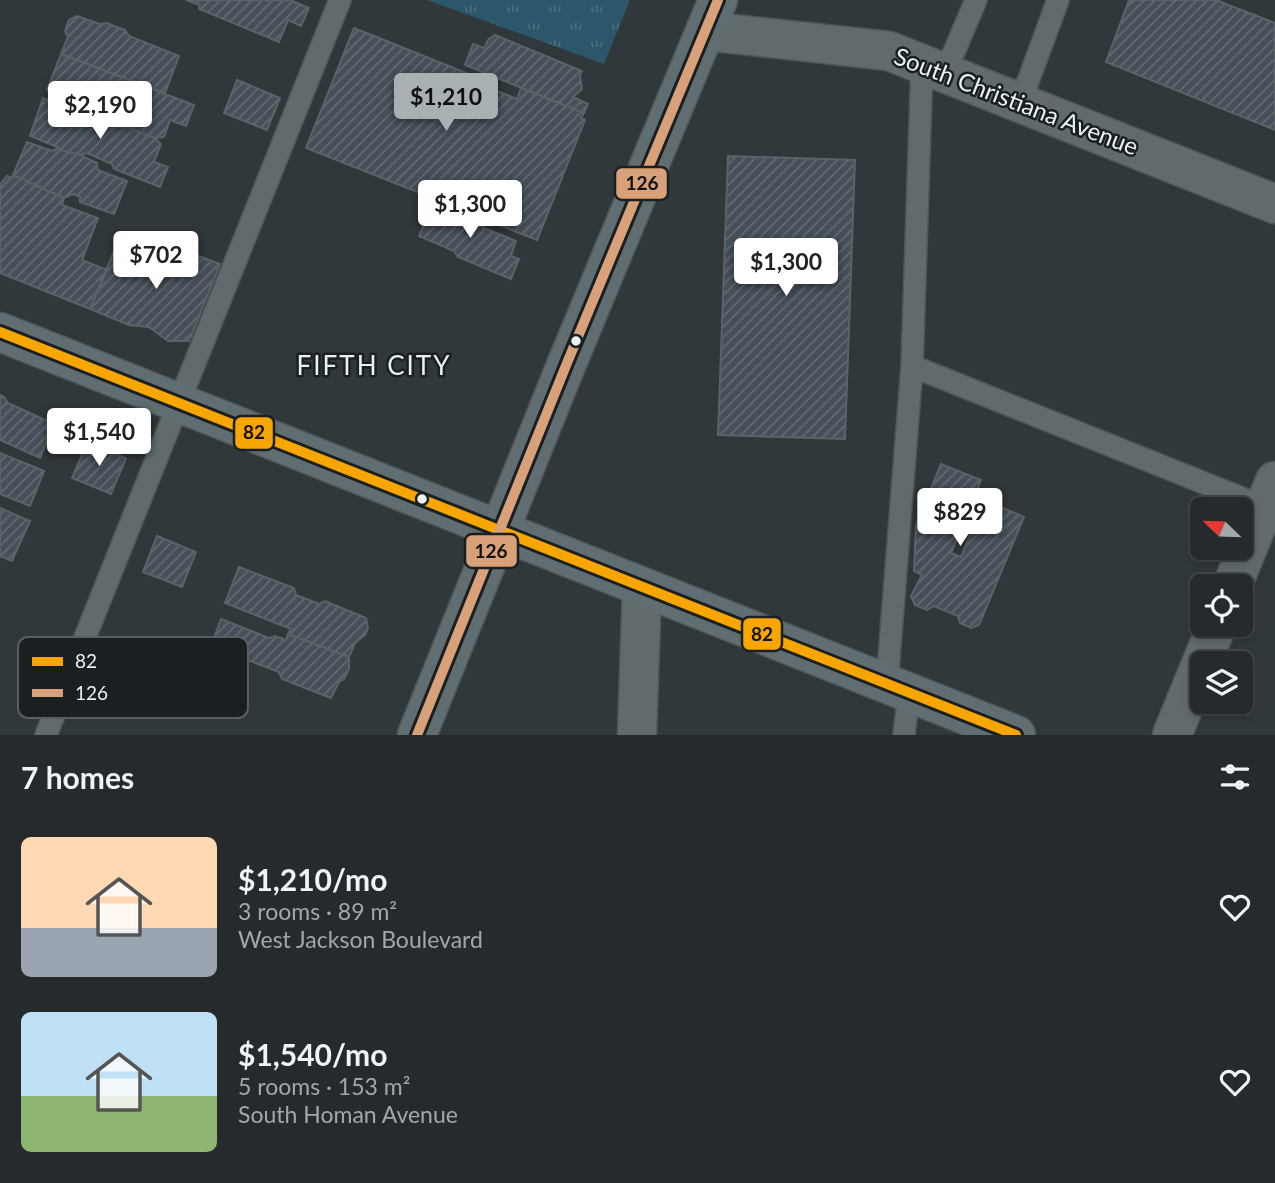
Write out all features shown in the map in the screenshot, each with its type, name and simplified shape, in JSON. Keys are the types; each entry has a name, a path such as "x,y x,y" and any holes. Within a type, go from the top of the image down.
{"street":[{"path":"417,735 712,15"},
{"name":"South Christiana Avenue","path":"712,15 889,51 1275,204"},
{"path":"0,332 1016,735"},
{"path":"1237,574 1270,494"},
{"path":"637,735 642,587"},
{"path":"1172,735 1212,637"}],"lane":[{"path":"85,637 340,0"},
{"path":"904,735 898,688 912,366 934,69 976,0"},
{"path":"1020,103 1058,0"},
{"path":"912,366 1270,494"},
{"path":"46,735 53,718"}],"green space":[{"path":"427,0 630,0 604,64"}],"building":[{"path":"186,0 290,0 309,8 301,26 288,20 279,42 199,9 200,5"},
{"path":"1129,0 1216,0 1275,23 1275,130 1106,62"},
{"path":"77,16 125,30 129,36 179,56 165,93 61,54 68,37 65,31 69,20"},
{"path":"354,28 489,82 487,87 517,99 521,88 584,113 581,118 585,120 537,240 471,214 474,207 443,194 440,201 306,148"},
{"path":"495,35 582,71 582,89 573,97 588,104 584,113 465,65 473,44 484,48 488,40"},
{"path":"61,54 194,105 186,126 170,120 164,137 155,138 108,120 106,114 47,90"},
{"path":"237,80 280,98 267,130 224,113"},
{"path":"43,98 102,122 108,120 155,138 161,144 154,162 168,167 160,187 114,169 112,164 87,153 80,155 57,149 60,148 30,136"},
{"path":"27,142 52,151 57,149 80,155 97,163 98,170 127,181 114,214 80,202 80,197 73,194 64,198 13,175"},
{"path":"728,156 855,160 845,439 718,435"},
{"path":"13,175 64,198 62,205 98,218 82,260 107,270 90,309 0,273 0,185 7,176 12,178"},
{"path":"434,202 480,220 484,228 516,241 511,256 519,259 511,279 458,257 454,251 419,236"},
{"path":"118,241 151,254 144,273 159,278 172,246 220,264 189,341 168,341 149,327 129,325 90,309"},
{"path":"0,395 8,403 54,424 40,458 0,440"},
{"path":"87,443 126,458 111,494 72,478"},
{"path":"0,453 44,471 30,506 0,494"},
{"path":"941,464 981,480 951,553 961,557 984,500 1024,517 979,625 971,628 960,623 958,616 934,606 927,610 915,605 911,596 922,575 914,571 916,525"},
{"path":"0,508 30,521 12,561 0,556"},
{"path":"157,536 196,552 182,587 143,572"},
{"path":"239,567 294,588 296,595 319,604 325,601 366,618 368,628 365,635 355,643 349,657 288,634 291,629 225,603"},
{"path":"221,619 269,638 275,636 286,640 288,634 349,657 349,669 331,698 282,679 279,672 248,660 248,637 214,637"}],"transit line":[{"name":"126","path":"417,735 567,363 718,0"},
{"name":"82","path":"0,332 1016,735"}],"district":[{"name":"FIFTH CITY","path":"374,366"}]}
